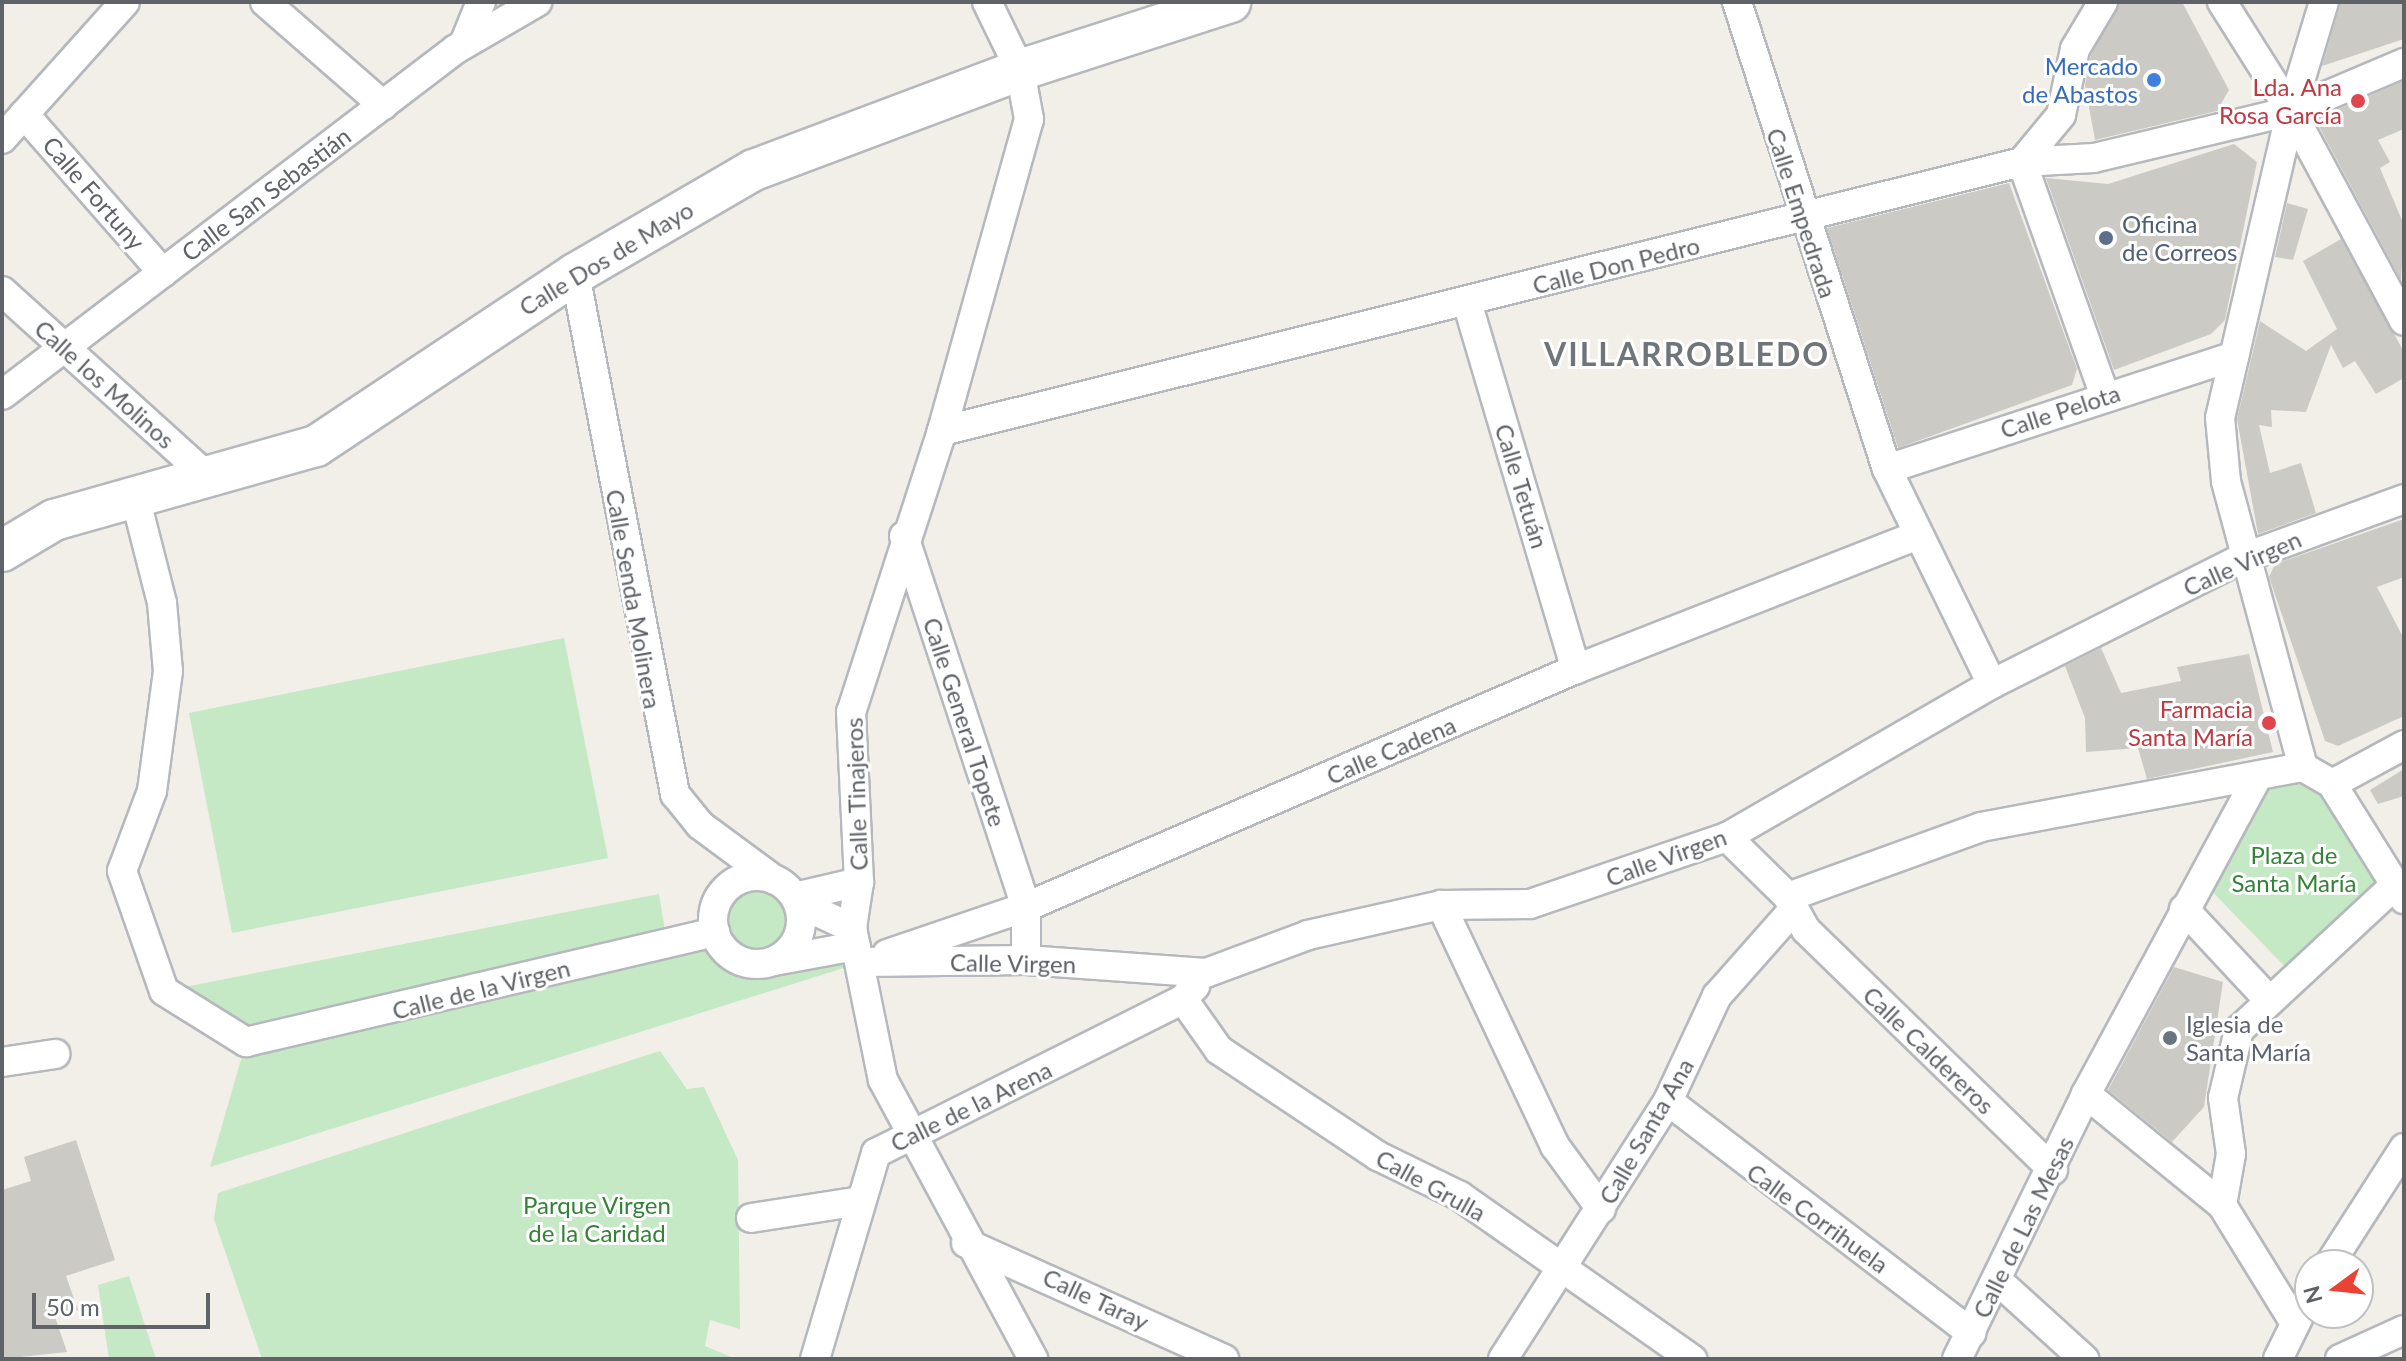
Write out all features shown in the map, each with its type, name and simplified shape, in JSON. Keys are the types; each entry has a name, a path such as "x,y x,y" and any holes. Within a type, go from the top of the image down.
{"street":[{"path":"2,139 125,2"},
{"path":"265,2 383,105"},
{"path":"464,44 481,2"},
{"name":"Calle San Sebastián","path":"2,395 464,44 537,2"},
{"name":"Calle Tinajeros","path":"987,2 1020,70 1029,119 942,431 904,536 851,712 859,882 857,945 883,1080 907,1134 1033,1359"},
{"name":"Calle Dos de Mayo","path":"2,551 54,520 316,446 575,274 754,170 1020,70 1230,2"},
{"name":"Calle Empedrada","path":"1737,2 1801,218 1887,469 1992,684"},
{"path":"2103,2 2075,49 2061,115 2022,162 2105,396"},
{"path":"2222,2 2291,111 2404,321"},
{"path":"2222,1205 2231,1154 2223,1098 2239,1030 2269,1000 2399,892 2332,784 2303,767 2245,557 2220,418 2291,111 2324,2"},
{"name":"Calle Don Pedro","path":"942,431 2022,162 2094,158 2291,111 2404,63"},
{"name":"Calle Fortuny","path":"24,114 163,273"},
{"name":"Calle Senda Molinera","path":"575,274 675,794 700,825 773,879"},
{"name":"Calle los Molinos","path":"2,291 208,477"},
{"name":"Calle Tetuán","path":"1467,302 1576,669"},
{"name":"Calle Pelota","path":"1887,469 2234,356"},
{"name":"Calle de la Virgen","path":"135,497 162,603 168,671 152,791 122,871 164,991 246,1042 715,932"},
{"name":"Calle Virgen","path":"857,945 1206,973 1308,935 1441,905 1530,904 1727,837 1992,684 2245,557 2404,499"},
{"name":"Calle Cadena","path":"857,945 1026,907 1576,669 1918,535"},
{"name":"Calle General Topete","path":"904,536 1026,907 1026,960"},
{"path":"2332,784 2404,745"},
{"name":"Calle Santa Ana","path":"1503,1359 1563,1271 1668,1101 1717,996 1796,912 1981,827 2256,780 2303,767"},
{"path":"2256,780 2086,1094 2222,1205 2293,1320 2278,1359"},
{"name":"Calle Caldereros","path":"1727,837 1796,912 2053,1170"},
{"path":"747,877 773,879 857,945 773,961 737,959 715,932 723,892 747,877"},
{"path":"796,900 859,882"},
{"path":"773,961 797,940 796,900"},
{"path":"1441,905 1555,1146 1601,1209"},
{"path":"2184,909 2269,1000"},
{"name":"Calle de la Arena","path":"815,1359 876,1153 907,1134 1183,999 1206,973"},
{"name":"Calle Grulla","path":"1183,999 1219,1050 1378,1156 1460,1196 1692,1359"},
{"path":"2,1062 55,1054"},
{"name":"Calle de Las Mesas","path":"1957,1359 2053,1170 2086,1094"},
{"name":"Calle Corrihuela","path":"1668,1101 1971,1333"},
{"path":"2339,1249 2404,1148"},
{"path":"751,1218 861,1201"},
{"name":"Calle Taray","path":"966,1243 1224,1359"},
{"path":"1997,1280 2084,1359"},
{"path":"2340,1359 2404,1330"}],"green space":[{"path":"564,638 608,858 232,933 189,713"},
{"name":"Plaza de Santa María","path":"2303,767 2394,886 2294,976 2200,879 2256,780"},
{"path":"747,886 759,886 776,895 783,906 783,930 776,941 759,950 747,950 735,945 726,936 721,924 721,912 726,900 735,891"},
{"path":"659,894 667,943 715,932 724,949 755,964 863,962 210,1167 246,1042 164,991"},
{"name":"Parque Virgen de la Caridad","path":"660,1051 687,1089 704,1087 738,1160 740,1329 710,1320 705,1346 736,1359 262,1359 214,1219 218,1193"},
{"path":"129,1276 156,1359 109,1359 98,1285"}],"building":[{"name":"Mercado de Abastos","path":"2120,2 2182,2 2229,90 2217,111 2095,140 2085,85 2091,55"},
{"path":"2341,2 2404,2 2404,39 2322,66"},
{"path":"2404,81 2404,129 2378,140 2390,162 2380,168 2404,225 2401,280 2315,119"},
{"path":"2234,144 2257,162 2225,320 2211,334 2114,370 2046,178 2108,184"},
{"path":"2009,183 2077,369 2072,385 1898,448 1827,228"},
{"path":"2287,203 2308,209 2293,260 2275,257"},
{"path":"2341,239 2404,352 2404,378 2376,394 2355,361 2343,368 2331,345 2306,412 2271,410 2272,427 2259,425 2270,473 2301,463 2316,513 2258,534 2237,419 2260,321 2306,351 2337,329 2303,261"},
{"path":"2404,519 2404,577 2377,587 2404,639 2404,716 2338,746 2325,741 2269,577 2275,564"},
{"path":"2101,648 2121,693 2181,681 2177,667 2249,654 2273,752 2147,779 2138,748 2086,752 2085,718 2065,666"},
{"path":"2404,769 2404,796 2378,804 2370,790"},
{"name":"Iglesia de Santa María","path":"2174,967 2223,982 2204,1107 2172,1142 2108,1090"},
{"path":"76,1140 115,1260 66,1276 78,1310 55,1317 67,1352 2,1359 2,1190 31,1181 24,1157"}],"place":[{"name":"Mercado de Abastos","path":"2154,80"},
{"name":"Lda. Ana Rosa García","path":"2358,101"},
{"name":"Oficina de Correos","path":"2106,238"},
{"name":"Farmacia Santa María","path":"2269,723"},
{"name":"Iglesia de Santa María","path":"2170,1038"}],"district":[{"name":"VILLARROBLEDO","path":"1687,354"}]}
